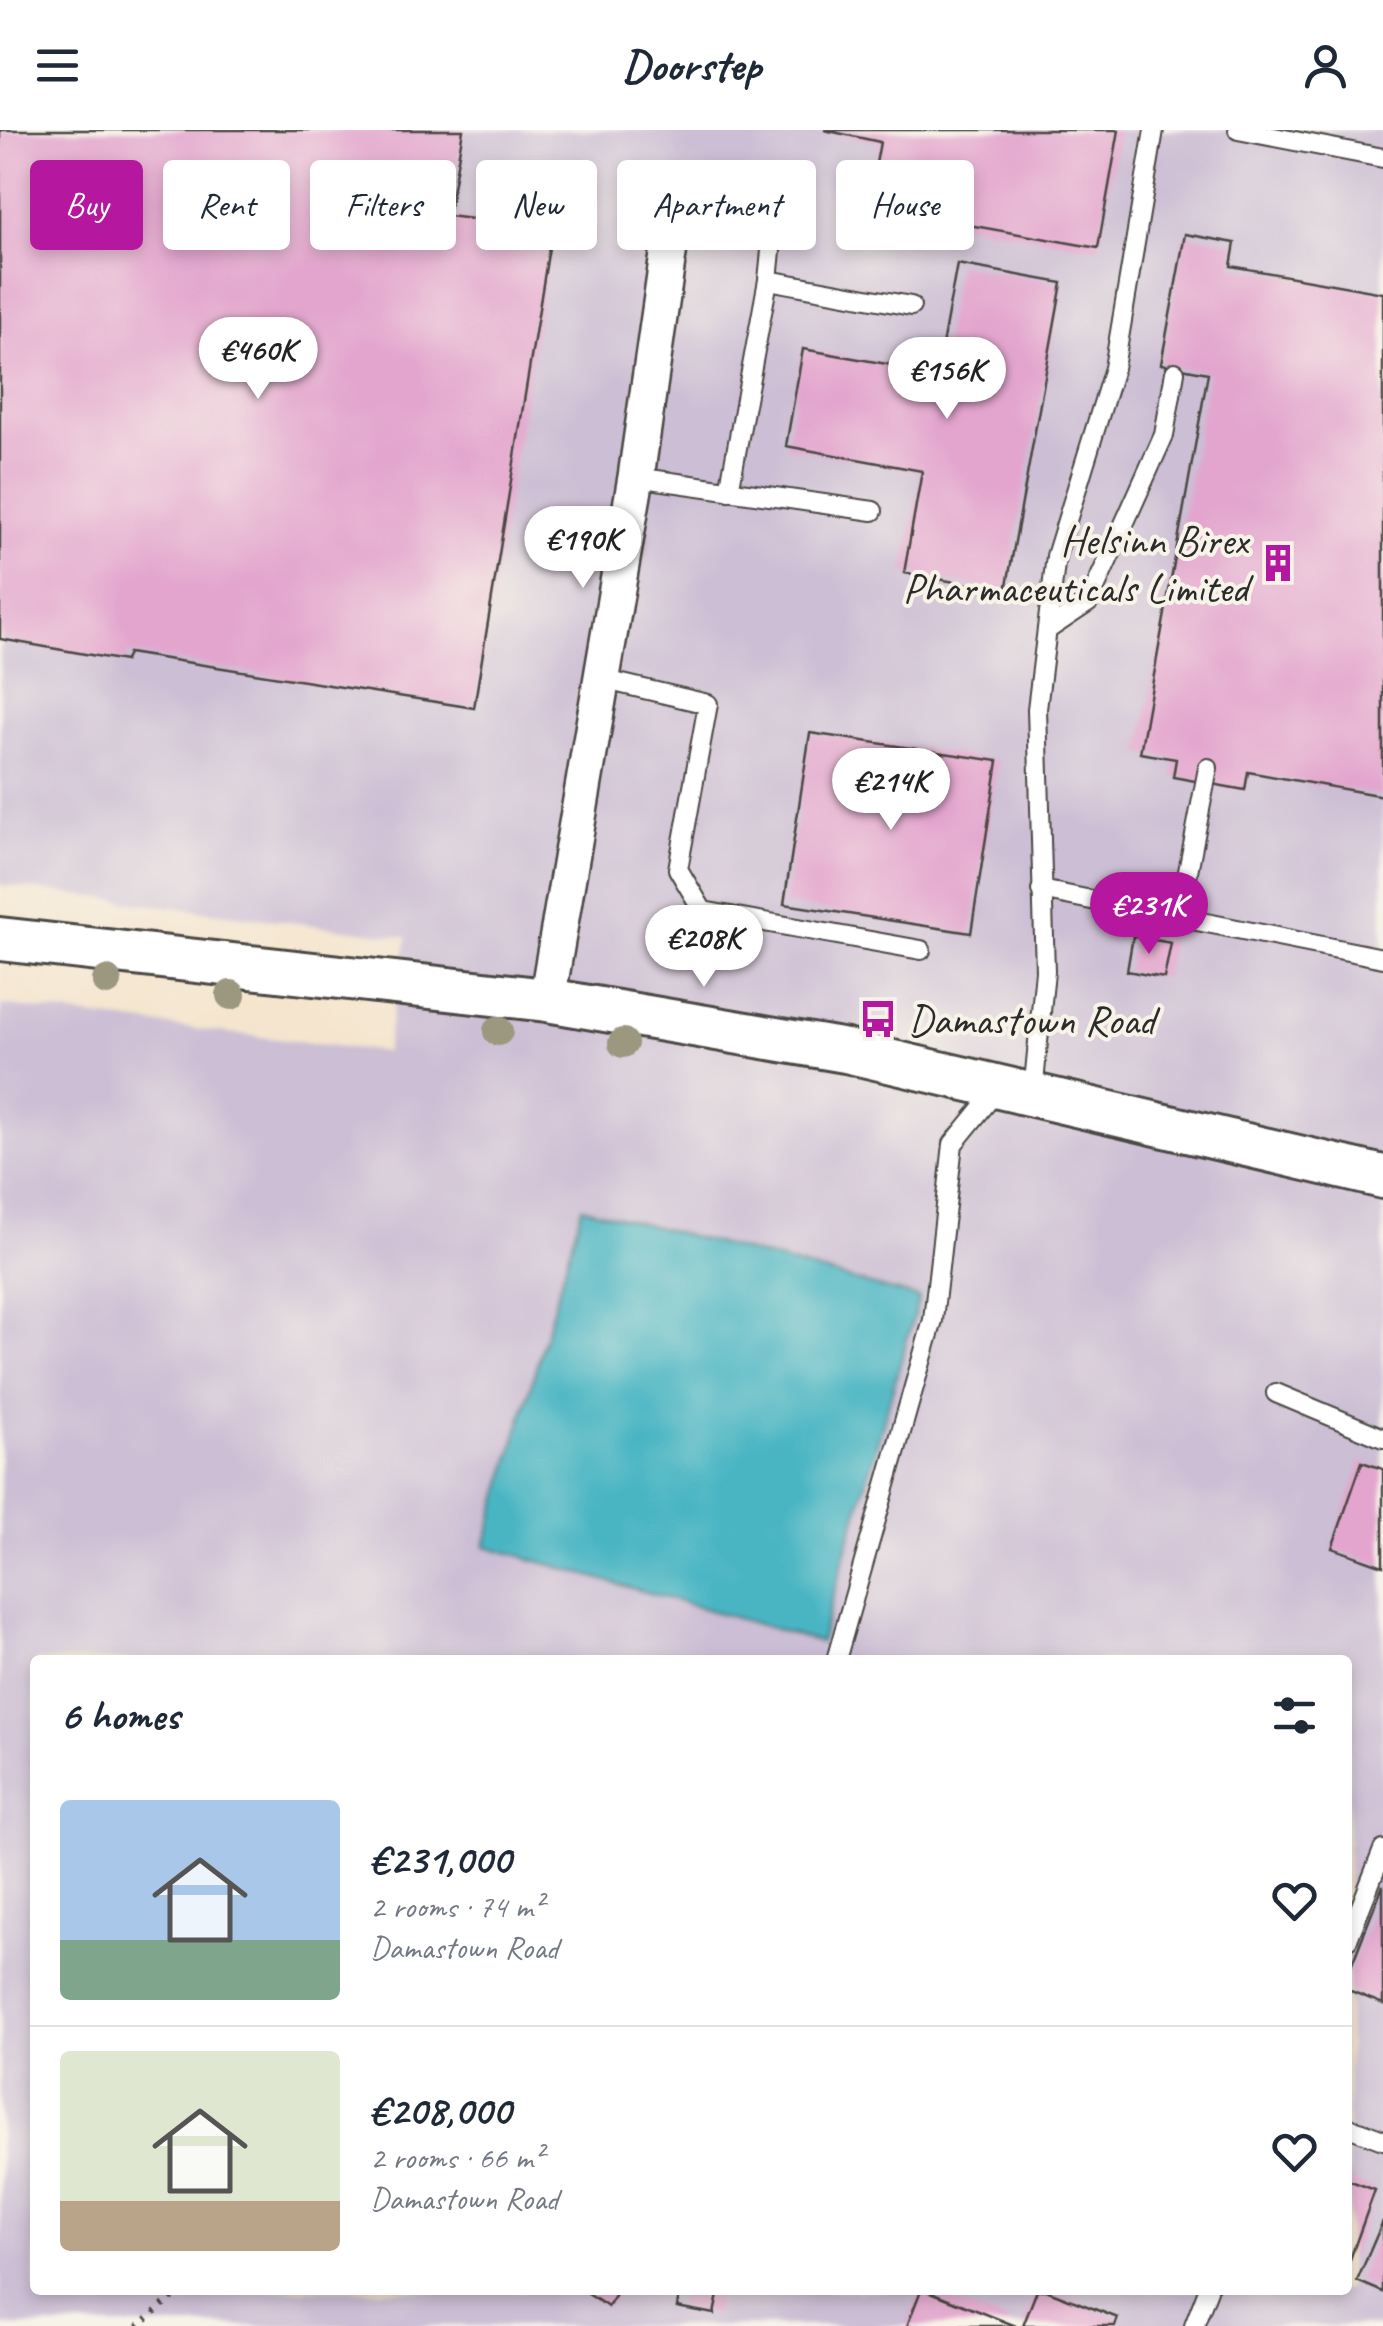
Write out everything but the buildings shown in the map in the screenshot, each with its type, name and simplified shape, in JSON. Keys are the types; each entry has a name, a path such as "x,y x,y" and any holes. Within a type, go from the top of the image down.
{"street":[{"path":"547,1000 636,476 669,250"},
{"path":"0,940 547,1000 846,1050 1383,1177"}],"lane":[{"path":"837,1655 933,1320 954,1144 1017,1090 1045,970 1037,708 1056,556 1114,368 1154,130"},
{"path":"1238,130 1383,158"},
{"path":"729,491 771,250"},
{"path":"768,280 911,306"},
{"path":"1047,630 1089,602 1164,434 1175,372"},
{"path":"636,476 873,512"},
{"path":"601,678 708,704 678,870 702,911 922,950"},
{"path":"1180,918 1208,768"},
{"path":"1041,890 1383,958"},
{"path":"1276,1393 1383,1438"},
{"path":"1352,1929 1383,1850"},
{"path":"1352,2128 1383,2140"},
{"path":"1194,2326 1206,2295"}],"path":[{"path":"138,2326 175,2295"}],"shaded area":[{"path":"0,130 1383,130 1383,2326 0,2326 0,1005 385,1052 407,937 0,885"}],"water":[{"path":"582,1207 919,1298 820,1642 485,1546"}],"place":[{"name":"Helsinn Birex Pharmaceuticals Limited","path":"1278,563"},
{"name":"Damastown Road","path":"878,1019"}]}
